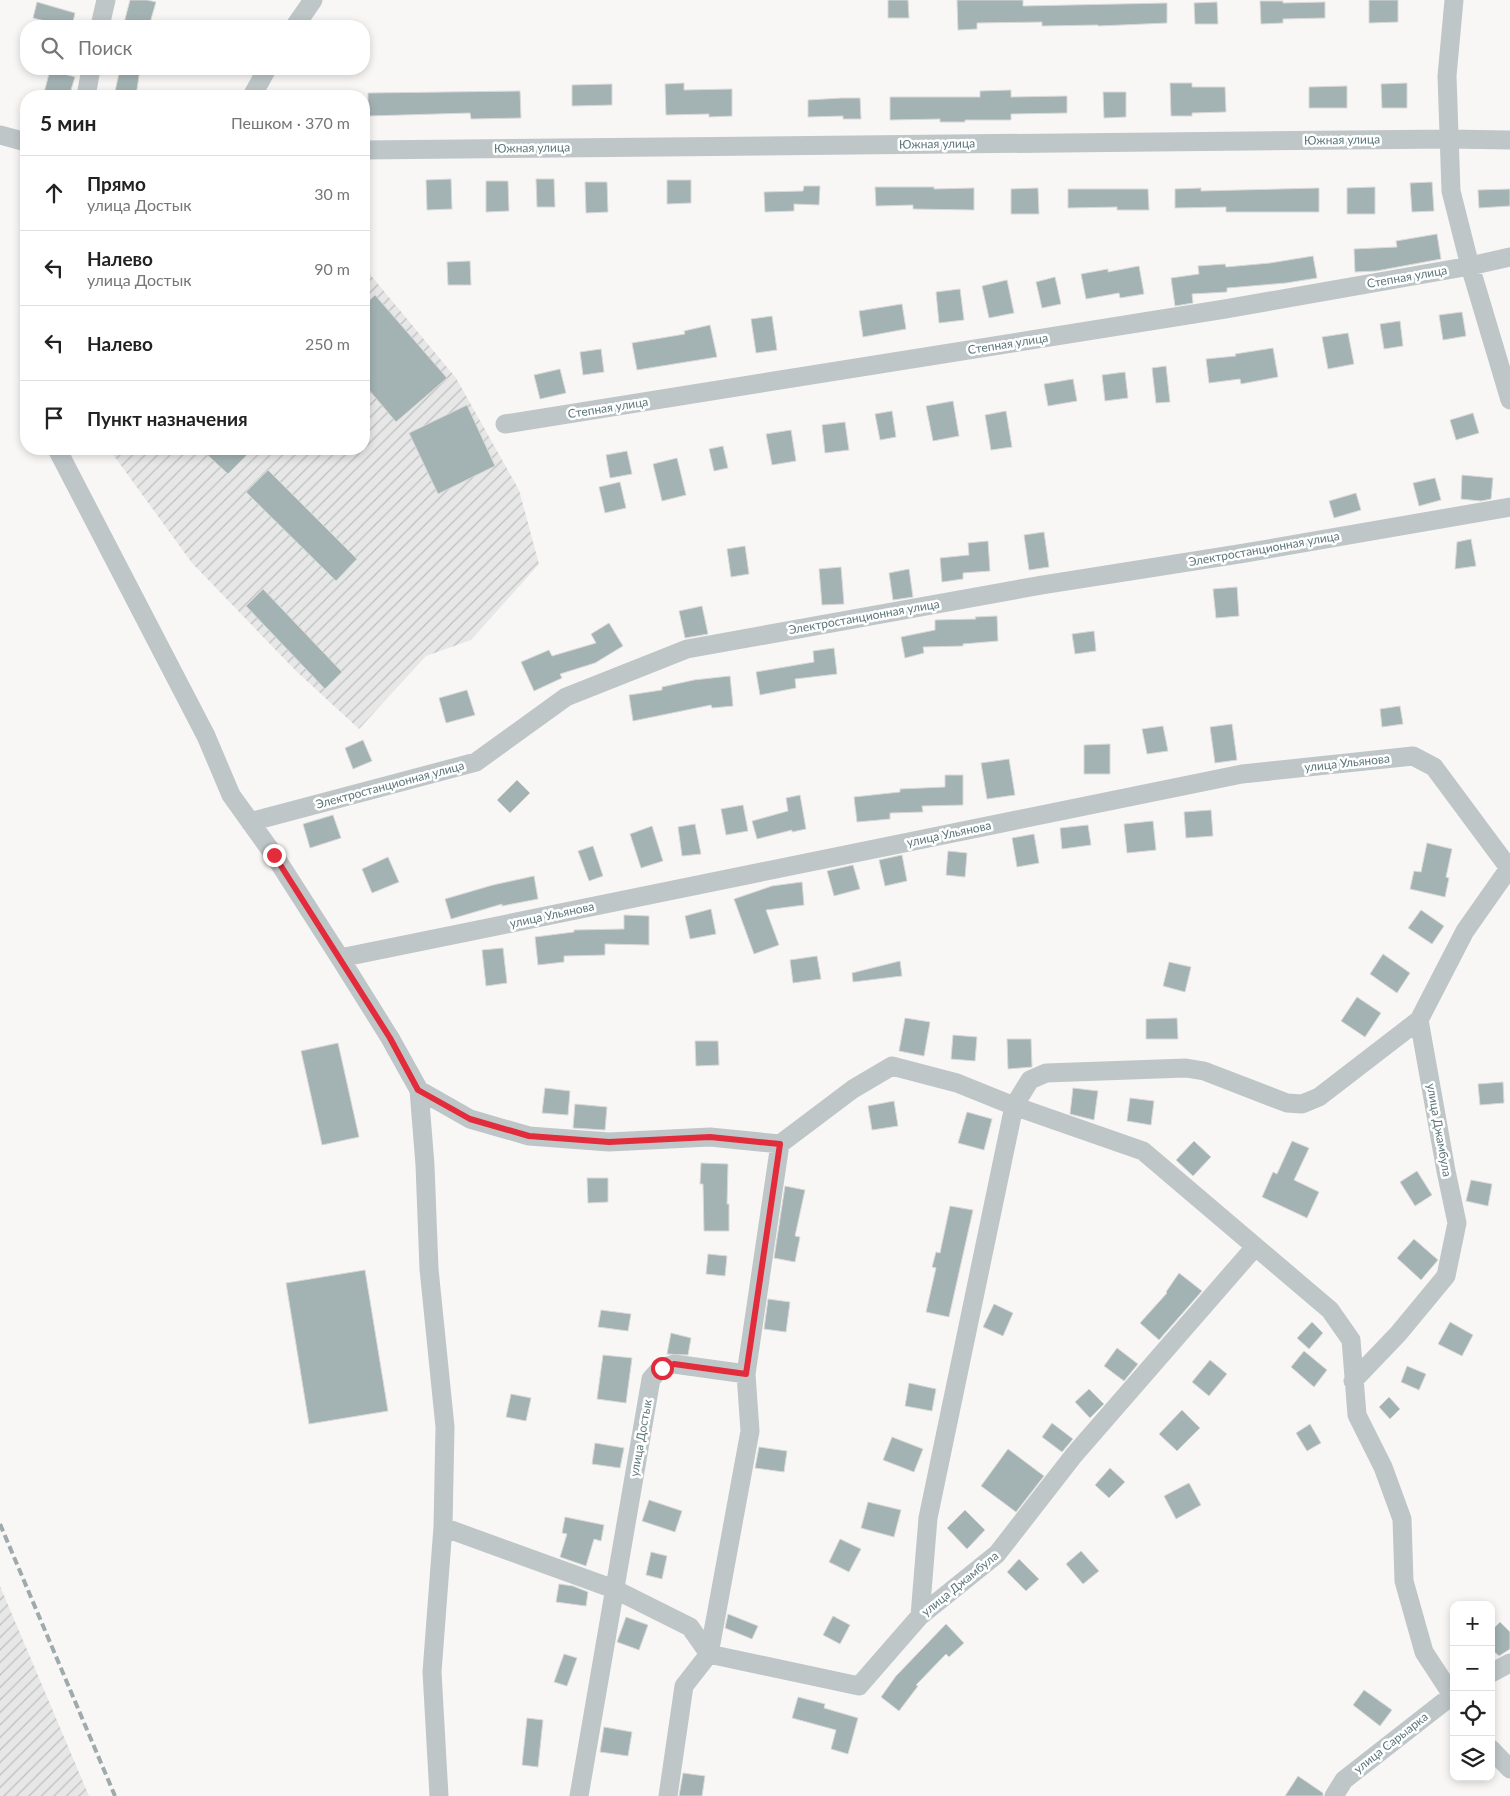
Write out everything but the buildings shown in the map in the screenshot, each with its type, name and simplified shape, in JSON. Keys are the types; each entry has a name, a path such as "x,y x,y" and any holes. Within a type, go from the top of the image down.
{"street":[{"path":"101,20 106,0"},
{"path":"299,20 313,0"},
{"path":"1454,0 1447,76 1451,191 1470,266 1510,400"},
{"path":"87,90 90,75"},
{"path":"255,90 264,75"},
{"path":"0,135 20,140"},
{"name":"Южная улица","path":"370,150 1448,139 1510,140"},
{"name":"Степная улица","path":"505,424 1226,309 1470,266 1510,257"},
{"path":"60,455 206,736 231,795 274,855 340,958 390,1038 418,1090 425,1165 430,1269 445,1427 443,1527 432,1672 439,1796"},
{"name":"Электростанционная улица","path":"250,822 476,762 566,697 687,648 1042,585 1245,553 1510,507"},
{"name":"улица Ульянова","path":"340,958 1242,774 1413,756 1434,767 1510,868"},
{"path":"920,1616 928,1518 1014,1106 1030,1080 1046,1073 1186,1068 1204,1071 1287,1103 1302,1104 1319,1097 1419,1020 1465,931 1510,868"},
{"name":"улица Джамбула","path":"1353,1381 1398,1334 1446,1276 1457,1223 1419,1020"},
{"path":"418,1090 470,1119 529,1136 609,1142 710,1137 780,1144 853,1089 892,1066 957,1082 1014,1106 1143,1151 1330,1310 1351,1340 1357,1415 1383,1467 1402,1520 1404,1580 1424,1652 1450,1691"},
{"path":"668,1796 684,1686 708,1654 750,1431 746,1374 780,1144"},
{"name":"улица Джамбула","path":"708,1654 859,1686 920,1616 997,1554 1074,1455 1255,1247"},
{"name":"улица Достык","path":"579,1796 651,1379 662,1368 674,1364 746,1374"},
{"path":"443,1527 614,1589 690,1627 708,1654"},
{"path":"1495,1671 1510,1662"},
{"name":"улица Сарыарка","path":"1334,1796 1344,1780 1450,1698"},
{"path":"1495,1753 1510,1769"}],"shaded area":[{"path":"370,274 456,378 519,490 539,564 471,640 426,656 359,729 295,670 192,563 113,455 370,455"},
{"path":"0,1586 89,1796 0,1796"}],"railway":[{"path":"0,1524 115,1796"}],"route":[{"path":"274,855 390,1038 418,1090 470,1119 529,1136 609,1142 710,1137 780,1144 746,1374 674,1364 662,1368"}]}
